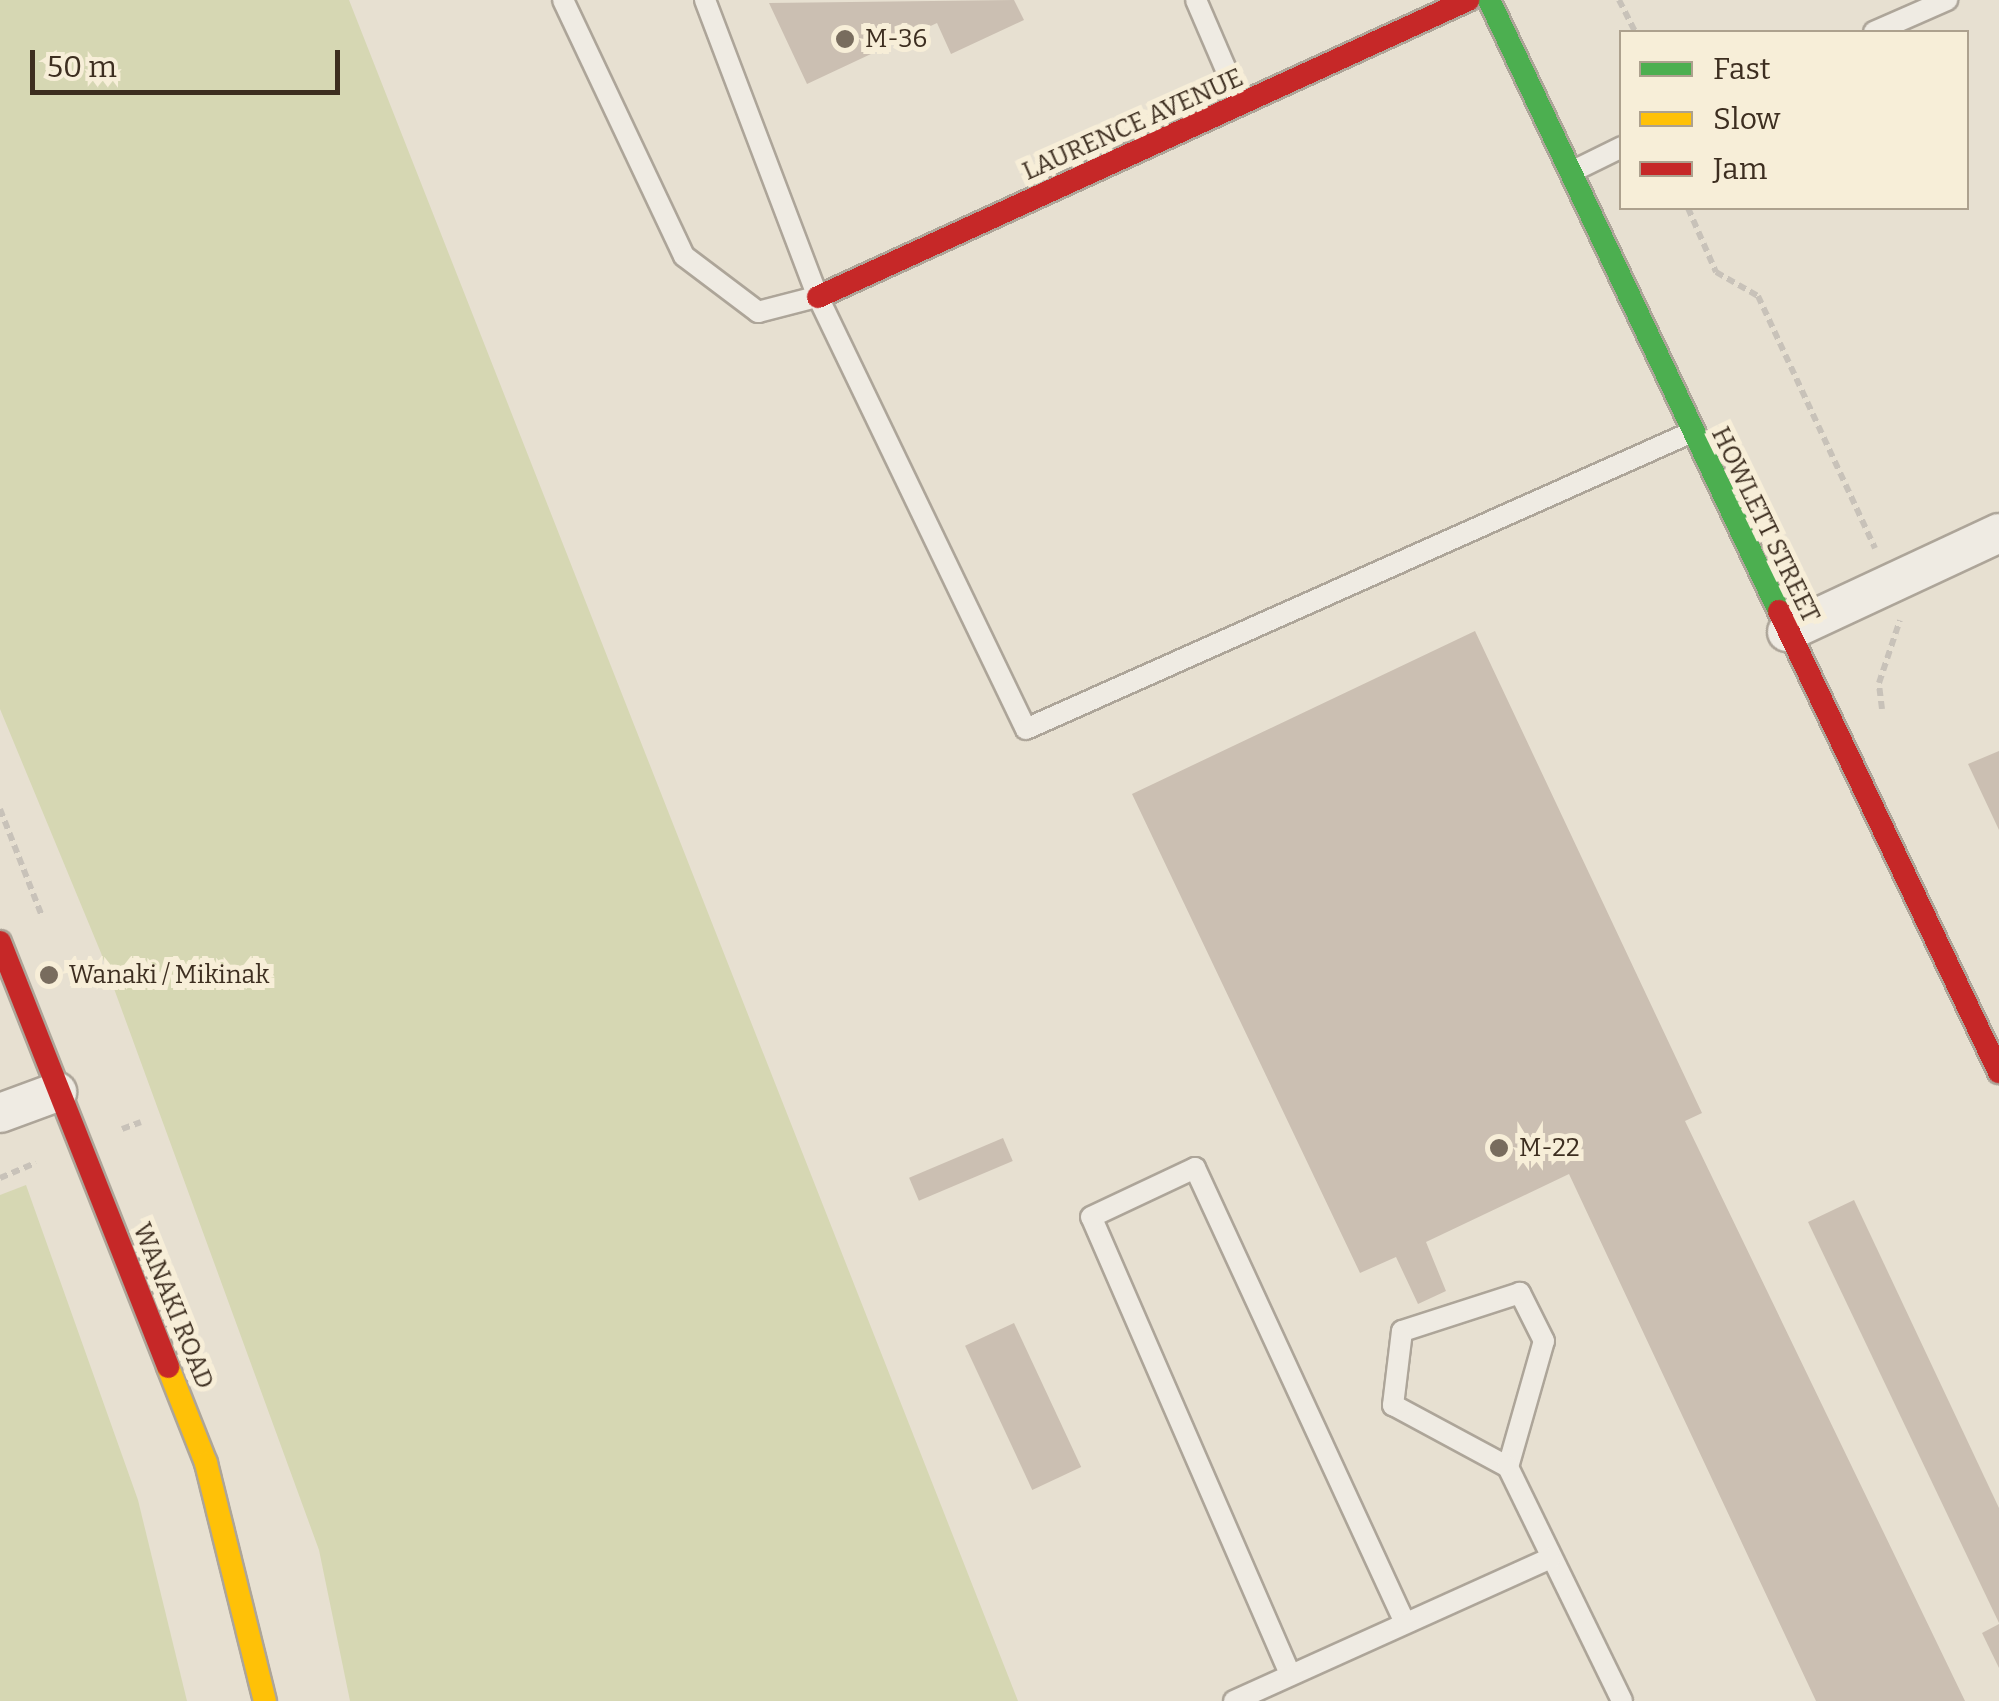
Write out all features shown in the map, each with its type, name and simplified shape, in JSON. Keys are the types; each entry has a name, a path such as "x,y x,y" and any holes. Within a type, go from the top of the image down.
{"street":[{"name":"LAURENCE AVENUE","path":"818,297 1468,0"},
{"name":"HOWLETT STREET","path":"1489,0 1690,434 1999,1072"},
{"path":"1786,632 1999,533"},
{"name":"WANAKI ROAD","path":"0,942 206,1463 264,1701"},
{"path":"0,1113 58,1092"}],"lane":[{"path":"563,0 684,256 758,312 818,297"},
{"path":"705,0 818,297 1026,729 1690,434"},
{"path":"1196,0 1242,106"},
{"path":"1879,30 1947,0"},
{"path":"1570,172 1619,148"},
{"path":"1290,1674 1090,1217 1196,1168 1405,1623"},
{"path":"1508,1467 1544,1341 1520,1293 1402,1331 1393,1404 1508,1467 1622,1701"},
{"path":"1234,1701 1550,1558"}],"path":[{"path":"1620,0 1634,30"}],"green space":[{"path":"0,0 349,0 1018,1701 350,1701 319,1550 101,953 0,709"},
{"path":"26,1185 138,1500 187,1701 0,1701 0,1195"}],"building":[{"name":"M-36","path":"1014,0 1024,20 951,54 937,23 807,84 769,3"},
{"name":"M-22","path":"1475,631 1702,1113 1685,1121 1965,1701 1816,1701 1569,1174 1426,1242 1446,1291 1418,1304 1396,1257 1360,1273 1132,794"},
{"path":"1999,751 1999,830 1968,764"},
{"path":"1003,1138 1013,1161 919,1201 909,1178"},
{"path":"1854,1200 1999,1508 1999,1623 1808,1222"},
{"path":"1014,1323 1081,1467 1032,1490 965,1346"},
{"path":"1999,1624 1999,1668 1982,1633"}],"traffic: fast":[{"path":"1489,0 1779,611"}],"traffic: slow":[{"path":"168,1367 206,1463 265,1701"}],"traffic: jam":[{"path":"818,297 1468,0"},
{"path":"1779,611 1999,1072"},
{"path":"0,942 168,1367"}],"place":[{"name":"M-36","path":"845,39"},
{"name":"Wanaki / Mikinak","path":"49,975"},
{"name":"M-22","path":"1499,1148"}]}
